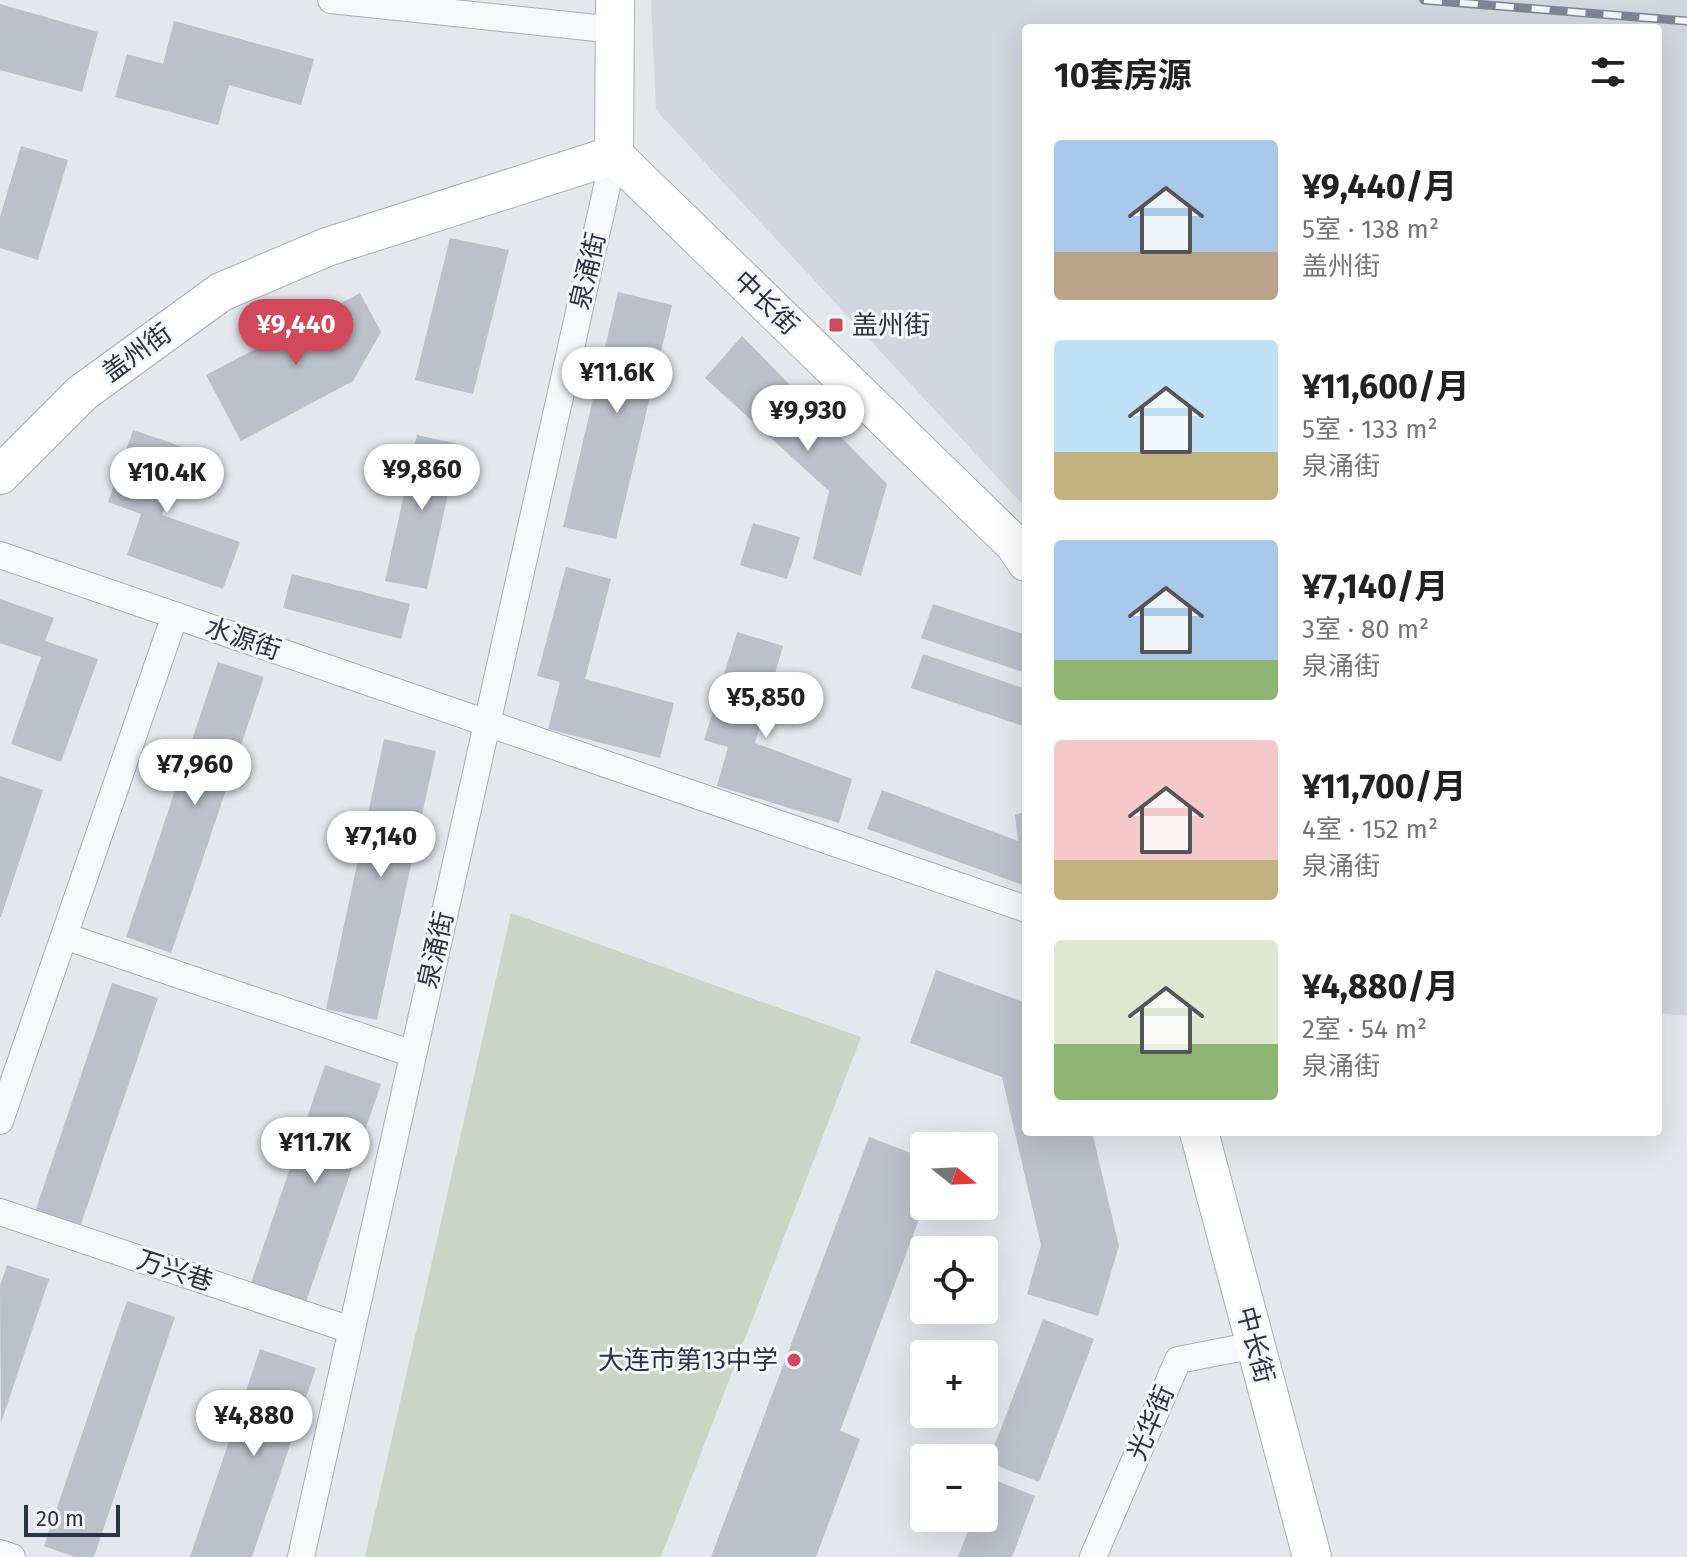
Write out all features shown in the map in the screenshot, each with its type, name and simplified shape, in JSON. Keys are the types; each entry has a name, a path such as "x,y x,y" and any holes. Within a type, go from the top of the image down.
{"street":[{"path":"331,0 615,15 614,155"},
{"name":"盖州街","path":"1,473 82,393 221,292 327,247 614,155"},
{"name":"中长街","path":"614,155 1015,545 1022,556"},
{"name":"泉涌街","path":"301,1557 614,155"},
{"name":"水源街","path":"0,555 1022,908"},
{"path":"0,1121 175,615"},
{"path":"64,936 413,1054"},
{"name":"中长街","path":"1200,1136 1312,1557"},
{"name":"万兴巷","path":"0,1212 351,1330"},
{"name":"光华街","path":"1093,1557 1178,1360 1255,1345"},
{"path":"0,1553 12,1557"}],"shaded area":[{"path":"651,0 1687,0 1687,1016 1662,1013 1662,24 1022,24 1022,504 656,110"}],"green space":[{"path":"511,913 861,1037 661,1557 365,1557"}],"building":[{"path":"0,4 98,32 82,92 0,70"},
{"path":"174,21 314,59 301,105 229,85 218,125 115,97 127,54 163,64"},
{"path":"21,146 68,160 38,260 0,248 0,217"},
{"path":"450,238 509,250 473,394 415,380"},
{"path":"618,292 672,305 616,539 563,527"},
{"path":"360,293 381,332 353,381 241,441 206,375"},
{"path":"742,336 887,484 861,576 813,559 829,491 705,378"},
{"path":"133,430 186,448 162,515 240,542 223,589 127,555 141,514 108,502"},
{"path":"417,435 459,444 427,589 385,581"},
{"path":"753,523 800,537 787,579 740,565"},
{"path":"566,567 611,579 585,679 674,703 660,758 548,729 560,682 537,676"},
{"path":"292,574 410,604 401,639 283,608"},
{"path":"0,599 54,618 45,641 98,659 61,762 11,744 41,657 0,643"},
{"path":"933,604 1022,634 1022,672 921,638"},
{"path":"737,632 783,646 755,743 852,779 839,823 717,786 728,747 704,740"},
{"path":"923,654 1022,688 1022,726 911,688"},
{"path":"218,662 264,677 171,953 126,937"},
{"path":"384,739 436,751 377,1020 326,1009"},
{"path":"0,776 43,790 1,917 0,917"},
{"path":"882,790 1018,841 1015,815 1022,812 1022,885 867,829"},
{"path":"936,970 1022,1002 1022,1136 1093,1136 1119,1246 1098,1316 1027,1294 1041,1245 1002,1077 910,1043"},
{"path":"112,983 158,998 78,1233 33,1218"},
{"path":"325,1065 381,1084 305,1305 250,1286"},
{"path":"869,1137 910,1153 910,1220 919,1220 913,1236 910,1236 910,1244 840,1431 860,1439 816,1557 711,1557"},
{"path":"7,1265 49,1279 1,1423 0,1286"},
{"path":"127,1301 175,1317 94,1557 75,1557 44,1546"},
{"path":"1043,1319 1094,1339 1039,1482 998,1466 998,1444 995,1444"},
{"path":"260,1349 316,1368 252,1557 190,1557"},
{"path":"998,1482 1035,1496 1012,1557 958,1557 968,1532 998,1532"}],"railway":[{"path":"1424,0 1687,21"}],"place":[{"name":"盖州街","path":"836,325"},
{"name":"大连市第13中学","path":"794,1360"}]}
